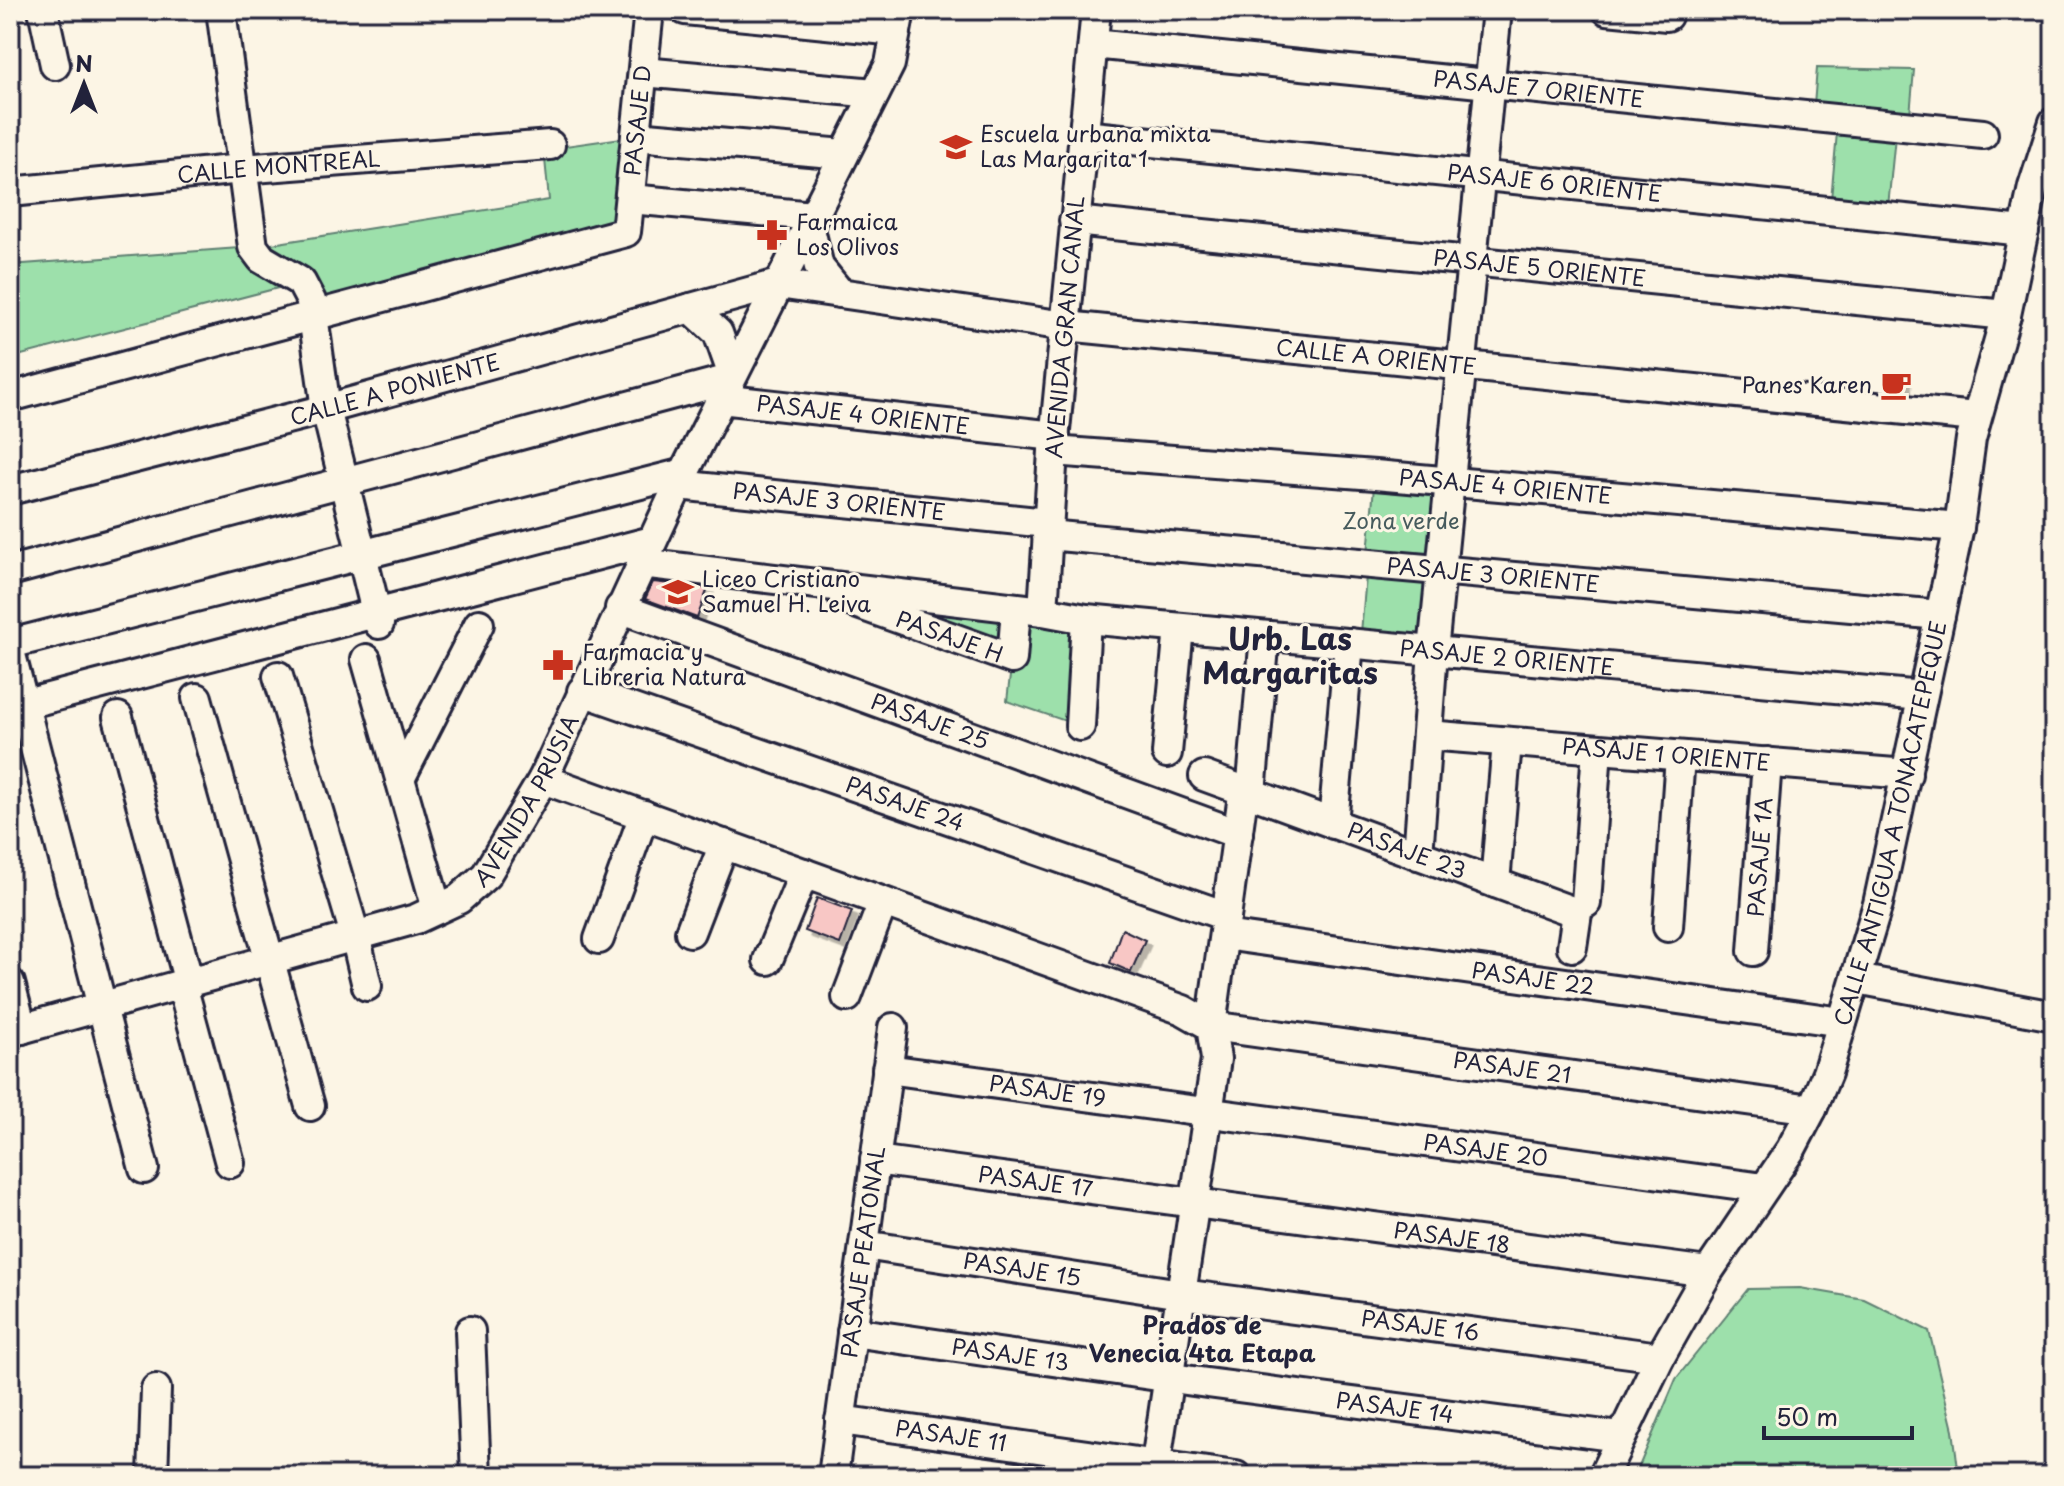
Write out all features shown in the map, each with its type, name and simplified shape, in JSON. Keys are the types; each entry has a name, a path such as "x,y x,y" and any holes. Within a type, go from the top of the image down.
{"street":[{"path":"43,10 55,65"},
{"path":"221,10 253,247 262,259 301,282 311,301 326,409 378,619"},
{"name":"PASAJE D","path":"313,316 626,232 649,10"},
{"path":"685,10 898,21"},
{"name":"AVENIDA GRAN CANAL","path":"1035,606 1047,529 1096,10"},
{"path":"1418,855 1433,651 1497,10"},
{"path":"1607,10 1667,16"},
{"name":"AVENIDA PRUSIA","path":"16,1030 416,919 459,899 486,875 543,779 646,552 727,384 890,64 898,21"},
{"name":"PASAJE 7 ORIENTE","path":"1093,44 1983,134"},
{"path":"643,72 875,93"},
{"name":"CALLE ANTIGUA A TONACATEPEQUE","path":"1603,1476 1660,1357 1708,1272 1791,1149 1827,1073 1882,890 1959,527 1976,417 2006,315 2033,187 2054,122"},
{"name":"PASAJE 6 ORIENTE","path":"1083,135 2024,231"},
{"path":"636,136 844,154"},
{"name":"CALLE MONTREAL","path":"10,192 242,169 550,145"},
{"path":"630,199 811,221 819,267 840,293"},
{"name":"PASAJE 5 ORIENTE","path":"1074,221 2006,315"},
{"name":"CALLE A ORIENTE","path":"778,284 1066,326 1976,417"},
{"name":"CALLE A PONIENTE","path":"10,490 326,409 778,284"},
{"path":"10,571 727,384 718,333 691,308"},
{"path":"10,397 313,316"},
{"name":"PASAJE 4 ORIENTE","path":"727,384 1054,444 1959,527"},
{"name":"PASAJE 3 ORIENTE","path":"10,644 362,554 681,479 1047,529 1940,615"},
{"path":"18,706 646,552"},
{"name":"PASAJE 2 ORIENTE","path":"646,552 795,582 1035,606 1086,619 1922,696"},
{"name":"PASAJE H","path":"795,582 1012,659 1035,606"},
{"name":"PASAJE 25","path":"620,608 1238,834"},
{"path":"1080,726 1086,619"},
{"path":"400,779 479,624"},
{"path":"1167,753 1179,628"},
{"path":"1155,1470 1216,1059 1211,1026 1238,834 1246,798 1265,636"},
{"path":"1333,824 1349,643"},
{"path":"10,651 18,706 33,734 144,1169"},
{"path":"366,659 437,909"},
{"path":"278,676 355,935 367,986"},
{"name":"PASAJE 24","path":"582,691 1225,926"},
{"path":"197,698 310,1106"},
{"path":"118,717 230,1163"},
{"name":"PASAJE 1 ORIENTE","path":"1427,735 1907,774"},
{"path":"1495,883 1507,742"},
{"path":"1586,903 1597,749"},
{"path":"1668,927 1680,756"},
{"name":"PASAJE 1A","path":"1753,951 1767,762"},
{"name":"PASAJE 23","path":"1204,776 1246,798 1333,824 1577,913 1572,947"},
{"name":"PASAJE 21","path":"543,779 1183,1010 1211,1026 1812,1109"},
{"path":"599,939 644,815"},
{"path":"690,932 724,844"},
{"path":"768,960 804,873"},
{"path":"847,997 883,902"},
{"name":"PASAJE 22","path":"1225,926 1842,1022"},
{"path":"1857,979 2054,1016"},
{"path":"10,983 16,1030"},
{"name":"PASAJE PEATONAL","path":"833,1476 893,1028"},
{"name":"PASAJE 19","path":"887,1069 1208,1114"},
{"name":"PASAJE 20","path":"1208,1114 1764,1188"},
{"name":"PASAJE 17","path":"875,1160 1195,1201"},
{"name":"PASAJE 18","path":"1195,1201 1708,1272"},
{"name":"PASAJE 15","path":"864,1245 1181,1294"},
{"name":"PASAJE 16","path":"1181,1294 1660,1357"},
{"path":"470,1331 476,1476"},
{"name":"PASAJE 13","path":"852,1332 1169,1377"},
{"name":"PASAJE 14","path":"1169,1377 1620,1437"},
{"path":"153,1476 156,1389"},
{"name":"PASAJE 11","path":"840,1420 1155,1470 1236,1476"}],"green space":[{"path":"1817,68 1914,70 1909,126 1896,126 1887,217 1830,211 1838,121 1813,118"},
{"path":"636,136 626,232 313,316 301,282 10,358 10,265 253,247 549,200 544,149"},
{"name":"Zona verde","path":"1375,475 1435,481 1421,650 1360,644"},
{"path":"795,582 1086,619 1080,726 1007,701 1012,659"},
{"path":"1800,1288 1864,1299 1929,1331 1953,1430 1959,1476 1635,1476 1676,1379 1748,1289"}],"building":[{"name":"Panes Karen","path":"1906,373 1905,393 1886,391 1887,374"},
{"path":"653,582 708,588 697,618 645,599"},
{"path":"817,898 852,911 840,944 805,931"},
{"path":"1122,929 1145,940 1131,972 1110,963"}],"place":[{"name":"Escuela urbana mixta Las Margarita 1","path":"956,147"},
{"name":"Farmaica Los Olivos","path":"772,235"},
{"name":"Panes Karen","path":"1896,385"},
{"name":"Liceo Cristiano Samuel H. Leiva","path":"678,592"},
{"name":"Farmacia y Libreria Natura","path":"558,665"}],"district":[{"name":"Urb. Las Margaritas","path":"1290,657"},
{"name":"Prados de Venecia 4ta Etapa","path":"1202,1340"}]}
